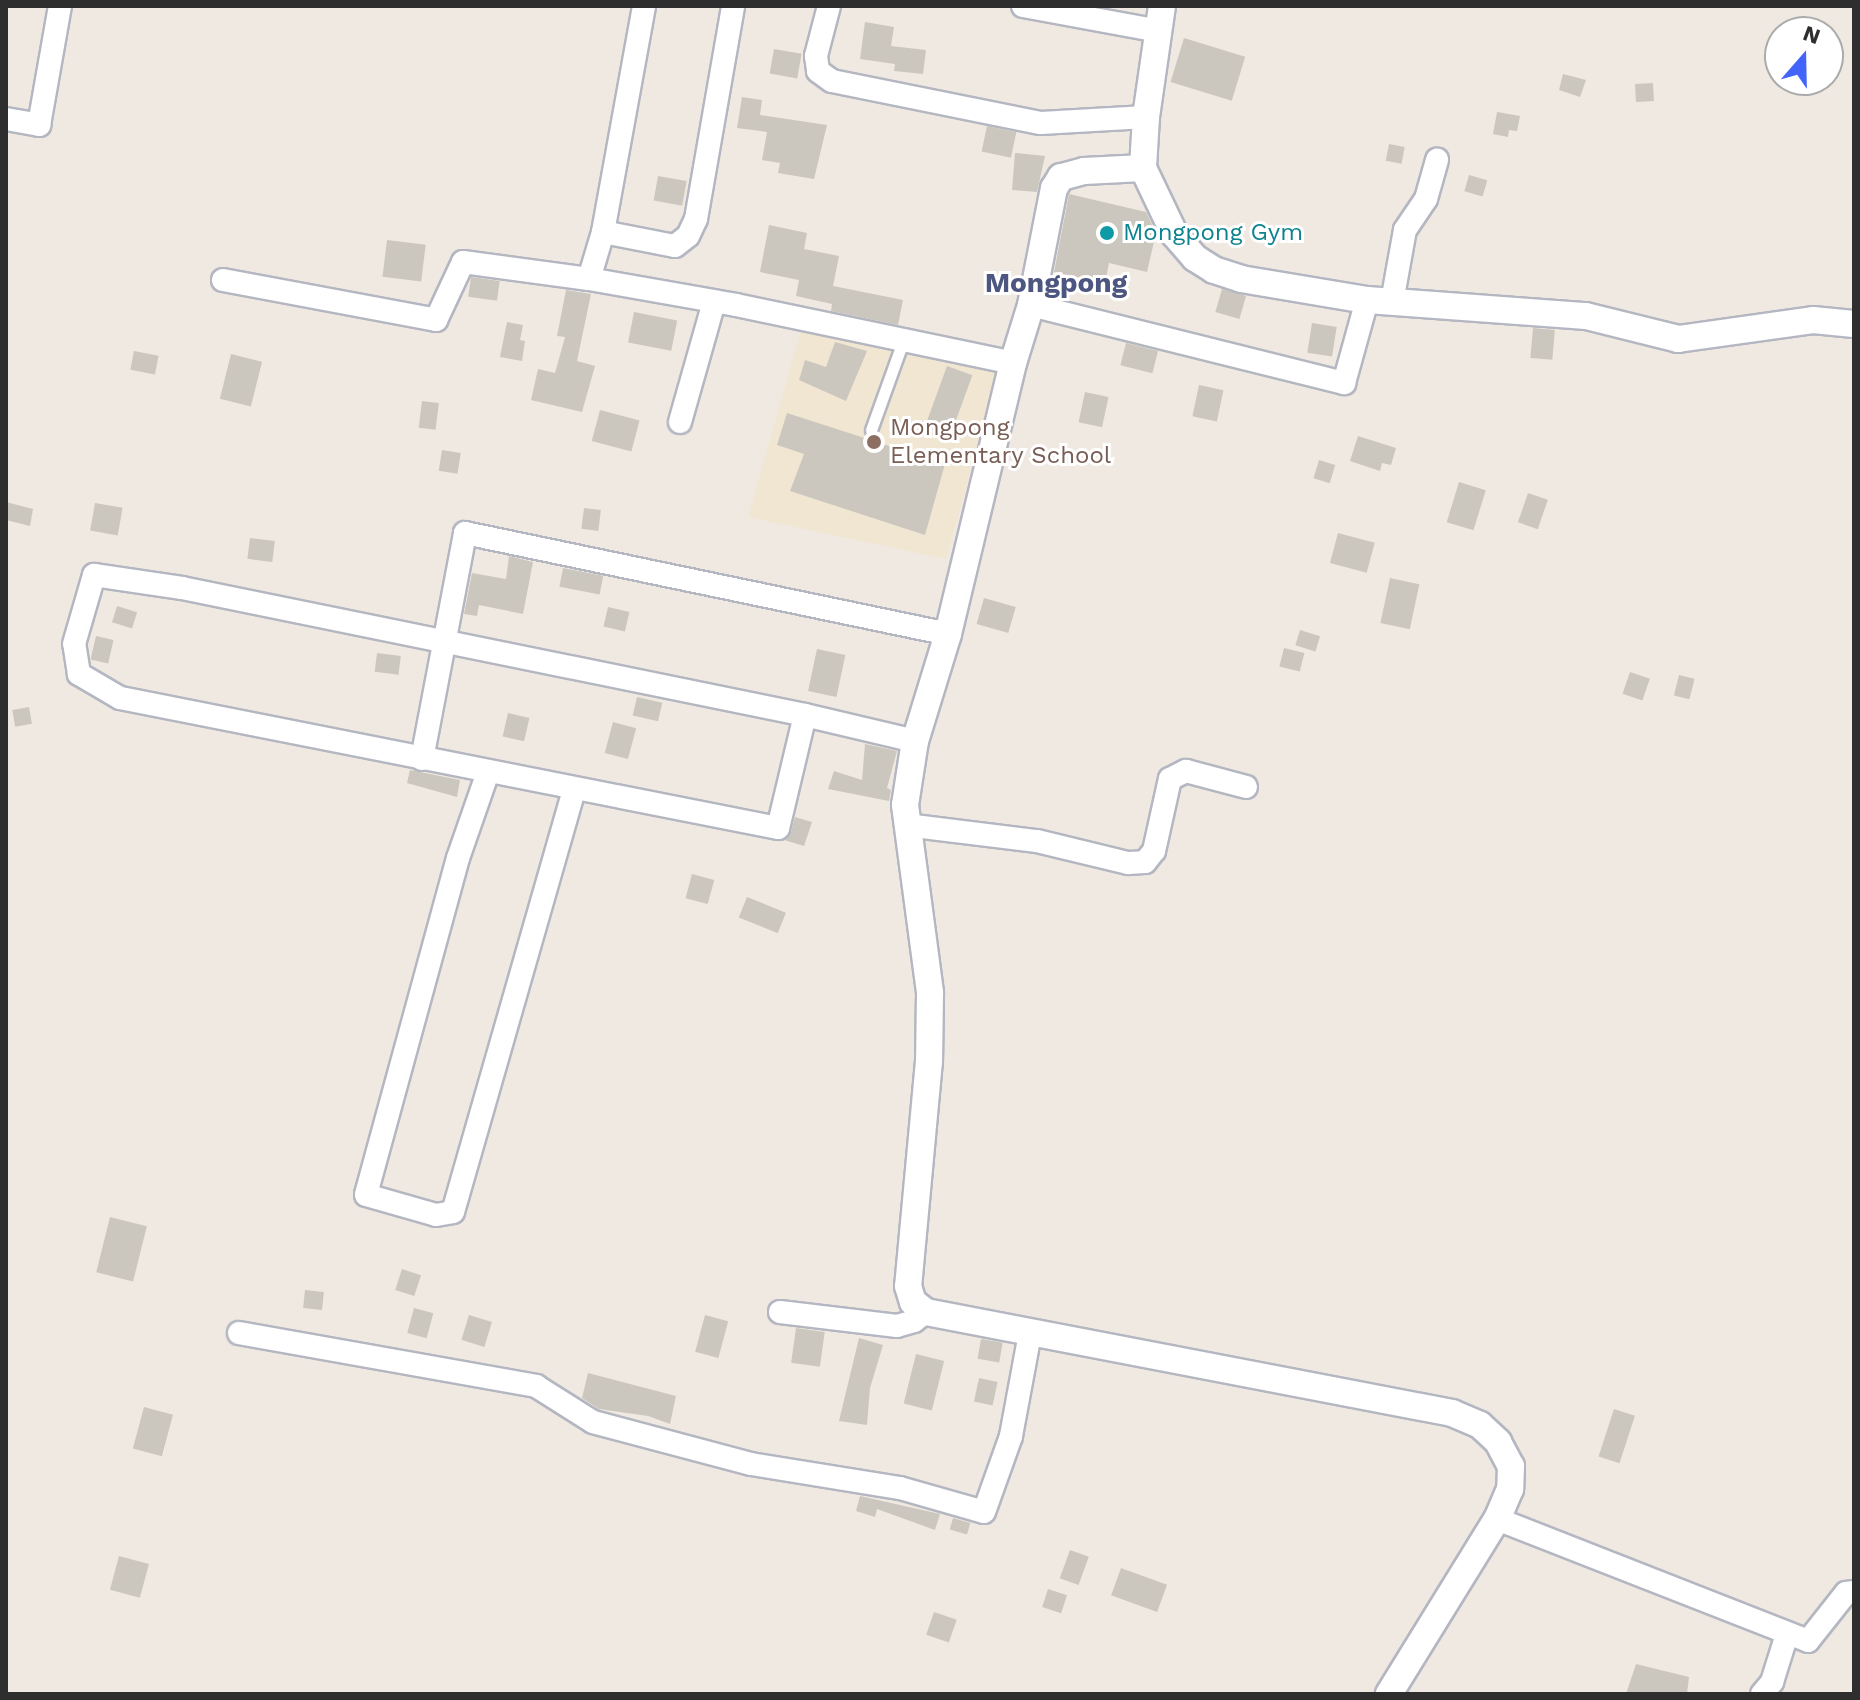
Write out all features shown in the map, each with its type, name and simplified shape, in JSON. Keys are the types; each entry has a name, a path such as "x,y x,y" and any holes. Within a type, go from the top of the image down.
{"street":[{"path":"6,119 39,125 60,6"},
{"path":"589,279 603,232 644,6"},
{"path":"603,232 675,246 688,236 696,219 733,6"},
{"path":"829,6 816,56 818,71 832,81 1041,123 1146,117"},
{"path":"1023,6 1160,19 1146,117 1143,168 1175,235 1195,258 1214,270 1241,279 1380,301 1586,316 1678,339 1813,320 1854,324"},
{"path":"1031,305 1344,383 1380,301 1405,230 1426,199 1437,160"},
{"path":"1143,168 1084,171 1061,177 1054,188 1031,305 1013,363 948,634 915,741 905,805 906,825 930,993 929,1061 908,1286 913,1302 926,1312 1452,1413 1480,1425 1498,1442 1511,1466 1510,1489 1497,1519 1389,1694"},
{"path":"223,280 436,320 463,262 589,279 1013,363"},
{"path":"680,422 714,302"},
{"path":"422,759 441,643 465,533 948,634"},
{"path":"805,715 778,828 120,698 79,674 74,644 94,575 182,588 805,715 915,741"},
{"path":"906,825 1037,841 1128,863 1145,862 1154,851 1170,779 1186,771 1246,787"},
{"path":"488,772 458,858 366,1195 436,1215 453,1212 574,790"},
{"path":"780,1312 897,1326 914,1321 926,1312"},
{"path":"239,1333 536,1386 593,1422 751,1464 900,1488 984,1512 1011,1436 1030,1333"},
{"path":"1497,1519 1808,1641 1846,1593 1854,1592"},
{"path":"1762,1694 1772,1682 1787,1634"}],"lane":[{"path":"871,430 903,341"}],"shaded area":[{"name":"Mongpong Elementary School","path":"801,331 999,367 946,559 748,517"}],"building":[{"path":"865,22 894,27 891,46 926,50 923,74 894,71 895,64 860,59"},
{"path":"1184,38 1245,57 1232,101 1171,82"},
{"path":"774,49 802,54 797,78 770,74"},
{"path":"1563,74 1586,80 1580,97 1559,90"},
{"path":"1653,83 1654,101 1636,102 1635,84"},
{"path":"742,97 762,100 760,115 827,125 814,179 778,173 780,163 762,160 767,132 737,128"},
{"path":"1497,112 1520,116 1517,131 1509,130 1508,137 1493,134"},
{"path":"987,126 1016,132 1011,158 982,151"},
{"path":"1389,144 1405,147 1401,164 1386,161"},
{"path":"1015,153 1045,156 1037,192 1012,190"},
{"path":"1469,175 1487,180 1483,197 1464,191"},
{"path":"658,176 687,181 682,206 654,201"},
{"name":"Mongpong Gym","path":"1069,194 1146,212 1156,233 1147,272 1109,263 1104,288 1081,283 1082,278 1054,272"},
{"path":"769,225 807,233 804,249 839,256 833,286 903,300 898,325 831,311 832,304 796,296 799,280 760,272"},
{"path":"387,240 426,245 421,281 382,277"},
{"path":"471,277 500,281 497,301 468,297"},
{"path":"1222,289 1246,296 1239,319 1215,312"},
{"path":"566,290 591,294 577,361 595,366 582,412 531,400 538,369 555,373 565,337 557,336"},
{"path":"634,312 677,320 671,351 628,342"},
{"path":"507,322 523,325 520,340 525,341 522,361 500,357"},
{"path":"1312,323 1337,327 1332,357 1307,353"},
{"path":"1533,328 1555,330 1552,360 1530,358"},
{"path":"835,342 867,351 846,401 799,380 805,360 826,367"},
{"path":"1126,343 1158,351 1152,373 1120,365"},
{"path":"134,351 159,356 155,374 130,370"},
{"path":"231,354 262,362 251,406 220,399"},
{"path":"947,366 972,375 948,441 923,432"},
{"path":"1199,385 1223,390 1217,421 1192,416"},
{"path":"1085,392 1108,397 1102,427 1079,422"},
{"path":"422,401 439,403 436,430 419,428"},
{"path":"600,410 640,421 631,452 592,441"},
{"path":"787,413 945,464 925,535 790,491 804,454 777,445"},
{"path":"1358,436 1396,448 1391,465 1382,463 1380,471 1350,461"},
{"path":"442,450 461,453 457,474 439,471"},
{"path":"1319,460 1335,465 1330,483 1313,478"},
{"path":"1459,482 1486,490 1473,530 1447,522"},
{"path":"1528,493 1548,500 1538,529 1518,522"},
{"path":"6,502 33,509 30,526 6,520"},
{"path":"95,503 123,508 118,535 90,531"},
{"path":"584,508 601,510 598,531 581,529"},
{"path":"1338,533 1375,543 1367,573 1330,563"},
{"path":"250,538 275,541 272,562 247,559"},
{"path":"509,556 533,562 523,614 479,605 477,616 464,614 472,573 506,579"},
{"path":"563,568 603,576 600,594 559,587"},
{"path":"1390,578 1419,584 1410,629 1380,623"},
{"path":"984,598 1016,607 1008,633 977,624"},
{"path":"117,606 137,612 132,628 112,622"},
{"path":"608,607 629,612 625,631 604,626"},
{"path":"1300,630 1320,636 1315,651 1295,645"},
{"path":"96,636 114,640 108,663 91,659"},
{"path":"1284,648 1304,653 1300,672 1279,666"},
{"path":"817,649 845,655 836,697 808,691"},
{"path":"377,653 401,656 399,675 375,672"},
{"path":"1630,672 1650,679 1642,701 1623,694"},
{"path":"1679,675 1695,679 1689,699 1674,695"},
{"path":"637,697 662,703 658,721 633,716"},
{"path":"29,707 32,724 15,727 12,710"},
{"path":"508,713 529,718 524,741 503,736"},
{"path":"613,722 636,728 628,759 605,753"},
{"path":"865,744 897,751 887,788 891,790 889,801 828,789 834,771 862,780"},
{"path":"410,770 460,780 457,797 407,783"},
{"path":"795,817 812,822 804,846 784,840 791,832"},
{"path":"692,874 714,880 708,904 686,898"},
{"path":"747,897 786,913 778,933 739,917"},
{"path":"110,1217 147,1226 133,1281 96,1272"},
{"path":"402,1269 421,1275 414,1296 395,1290"},
{"path":"305,1290 324,1292 322,1310 303,1308"},
{"path":"414,1308 433,1313 427,1338 407,1333"},
{"path":"469,1315 492,1322 484,1347 461,1340"},
{"path":"705,1315 728,1321 718,1358 695,1352"},
{"path":"796,1328 825,1332 820,1367 791,1363"},
{"path":"859,1338 883,1345 870,1388 867,1425 839,1421"},
{"path":"981,1339 1003,1343 999,1363 978,1359"},
{"path":"916,1354 944,1361 932,1411 904,1403"},
{"path":"588,1373 676,1396 670,1424 648,1416 599,1409 582,1398"},
{"path":"979,1378 998,1382 993,1405 974,1401"},
{"path":"144,1407 173,1415 162,1456 133,1449"},
{"path":"1614,1409 1635,1416 1619,1463 1599,1457"},
{"path":"860,1496 940,1514 935,1530 877,1509 875,1517 856,1511"},
{"path":"953,1518 970,1523 967,1534 950,1530"},
{"path":"1070,1550 1089,1557 1079,1585 1060,1578"},
{"path":"119,1556 149,1564 140,1598 110,1590"},
{"path":"1121,1568 1167,1585 1157,1612 1111,1595"},
{"path":"1048,1589 1067,1595 1061,1613 1042,1607"},
{"path":"934,1612 957,1620 949,1643 926,1635"},
{"path":"1636,1664 1689,1677 1687,1694 1626,1694"}],"place":[{"name":"Mongpong Gym","path":"1107,233"},
{"name":"Mongpong Elementary School","path":"874,442"}],"district":[{"name":"Mongpong","path":"1056,283"}]}
